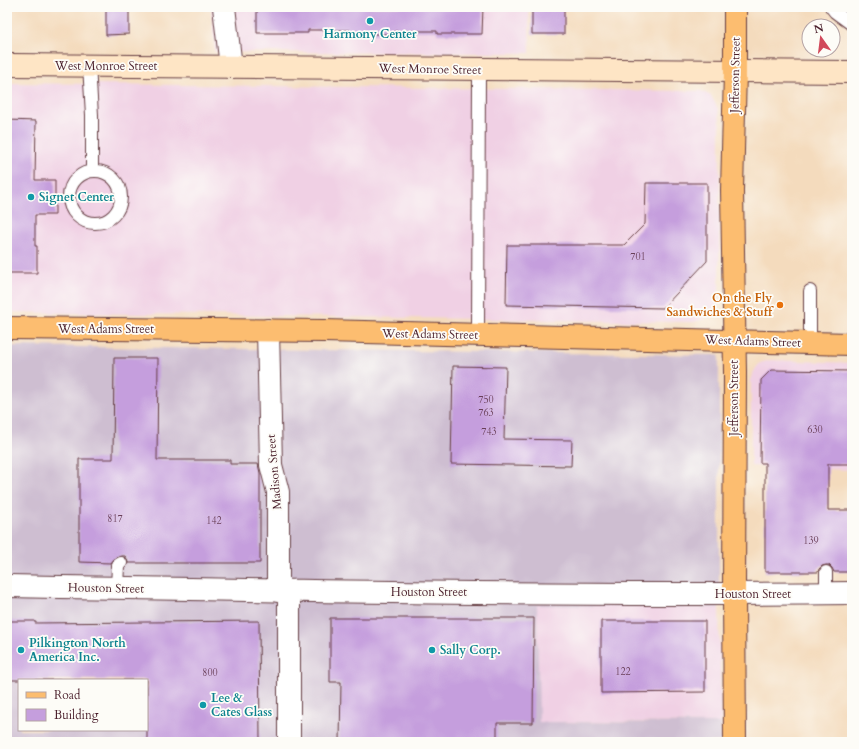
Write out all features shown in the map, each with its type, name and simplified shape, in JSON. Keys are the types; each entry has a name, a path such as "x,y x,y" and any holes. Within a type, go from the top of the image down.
{"main road":[{"name":"Jefferson Street","path":"735,7 732,190 735,742"},
{"name":"West Adams Street","path":"7,328 268,330 852,344"}],"street":[{"path":"224,7 231,67"},
{"name":"West Monroe Street","path":"7,65 852,72"},
{"name":"Madison Street","path":"268,330 271,465 278,492 284,591 289,742"},
{"name":"Houston Street","path":"7,586 284,591 734,594 852,593"}],"lane":[{"path":"831,7 835,12 852,23"},
{"path":"89,66 92,115 92,171"},
{"path":"478,335 479,69"},
{"path":"92,171 99,171 108,174 115,180 120,188 121,197 120,206 115,214 108,220 90,224 82,221 71,209 68,201 68,193 76,178 82,174 92,171"},
{"path":"810,291 810,343"},
{"path":"117,588 118,565 121,563"},
{"path":"826,572 826,594"}],"shaded area":[{"path":"211,7 529,7 530,53 215,52"},
{"path":"7,83 701,91 711,96 718,109 720,121 719,300 715,311 704,319 693,322 7,312"},
{"path":"7,346 719,355 719,608 537,605 539,722 721,723 721,742 7,742"},
{"path":"770,360 852,363 852,470 751,466 751,377 760,363"},
{"path":"537,604 719,608 721,723 538,722"}],"building":[{"path":"106,7 129,7 129,34 106,35"},
{"name":"Harmony Center","path":"257,7 483,7 482,34 437,34 437,31 395,31 395,34 350,34 350,30 308,30 308,33 257,33"},
{"path":"532,7 564,7 564,34 532,34"},
{"name":"Signet Center","path":"7,120 36,121 35,180 55,180 55,215 35,215 37,273 7,273"},
{"path":"646,183 707,183 707,261 663,308 506,305 507,245 624,245 645,224"},
{"path":"114,358 158,358 157,460 230,460 230,464 258,464 260,473 260,563 128,563 125,556 114,559 111,563 79,562 79,459 113,459"},
{"path":"453,366 506,367 504,439 572,440 571,466 451,464"},
{"path":"771,370 852,371 852,464 828,464 828,510 852,510 852,572 834,572 829,565 826,565 822,566 818,572 765,572 765,463 760,463 761,380"},
{"name":"Sally Corp.","path":"330,618 534,618 533,723 497,723 497,742 340,742 341,682 330,682"},
{"name":"Lee & Cates Glass","path":"7,621 35,621 35,623 259,621 260,742 147,742 148,679 7,680"},
{"path":"601,621 705,621 705,692 601,693"}],"place":[{"name":"Harmony Center","path":"370,21"},
{"name":"Signet Center","path":"31,197"},
{"name":"On the Fly Sandwiches & Stuff","path":"780,305"},
{"name":"Pilkington North America Inc.","path":"21,650"},
{"name":"Sally Corp.","path":"432,650"},
{"name":"Lee & Cates Glass","path":"203,705"}]}
